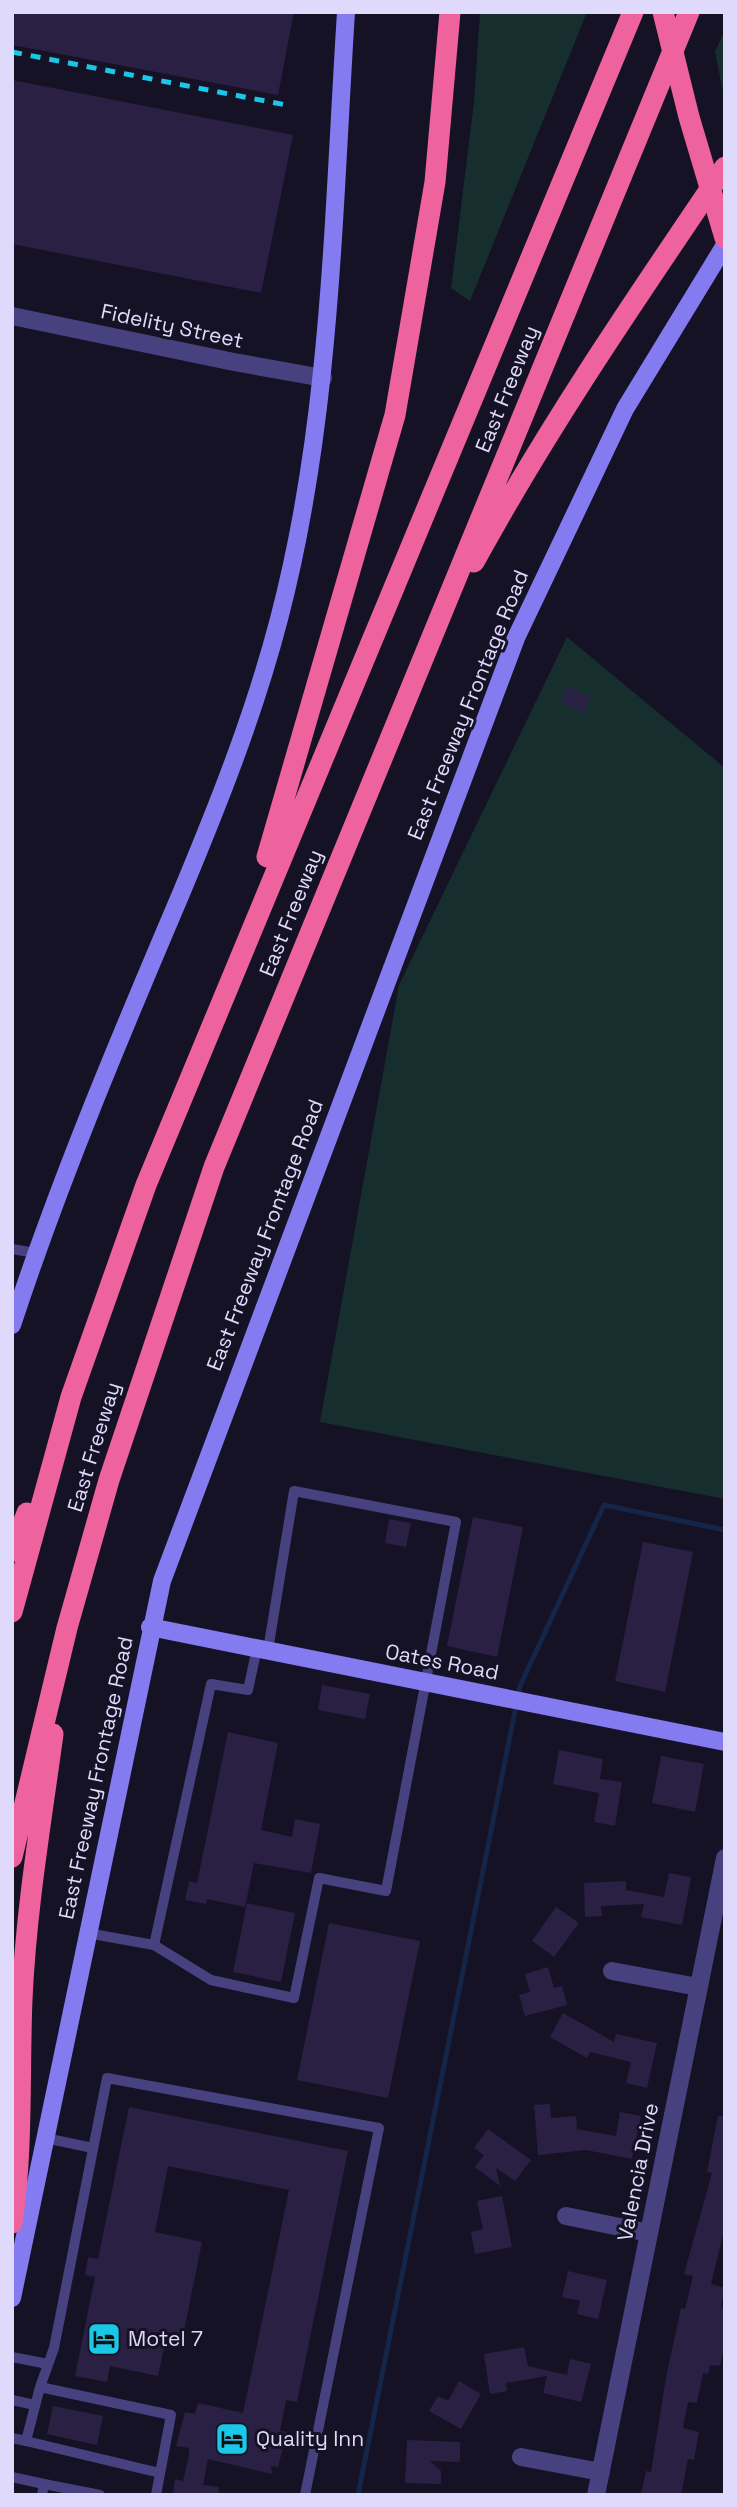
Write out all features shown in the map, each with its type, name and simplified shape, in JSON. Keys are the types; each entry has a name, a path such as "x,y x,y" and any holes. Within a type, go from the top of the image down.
{"highway":[{"path":"236,963 395,415 435,182 450,12"},
{"path":"587,121 621,12"},
{"name":"East Freeway","path":"12,1612 71,1396 146,1185 633,12"},
{"path":"663,12 689,117 725,239"},
{"name":"East Freeway","path":"12,1857 67,1628 130,1410 210,1179 689,12"},
{"path":"388,741 452,604 514,489 585,376 725,167"},
{"path":"12,1551 71,1396"},
{"path":"12,2223 19,2131 22,1998 31,1894 67,1628"}],"main road":[{"path":"12,1325 36,1253 221,800 252,713 279,617 308,486 323,378 346,12"},
{"name":"East Freeway Frontage Road","path":"12,2298 150,1627 162,1581 210,1446 516,638 625,409 725,244"},
{"name":"Oates Road","path":"150,1627 725,1742"}],"street":[{"name":"Fidelity Street","path":"12,316 323,378"},
{"name":"Valencia Drive","path":"596,2495 698,1987 720,1899 725,1858"},
{"path":"612,1971 698,1987"},
{"path":"566,2216 649,2233"},
{"path":"521,2457 601,2472"}],"lane":[{"path":"12,1249 36,1253"},
{"path":"87,1933 154,1945 211,1980 294,1998 319,1878 386,1891 456,1522 294,1491 262,1649 248,1690 211,1684 154,1945"},
{"path":"26,2441 48,2364 107,2078 379,2128 305,2495"},
{"path":"45,2138 93,2148"},
{"path":"12,2357 48,2364"},
{"path":"40,2387 171,2415 156,2495"},
{"path":"12,2400 35,2405"},
{"path":"12,2438 160,2473"},
{"path":"12,2477 43,2489 100,2495"}],"green space":[{"path":"480,12 587,12 470,301 451,288 474,103"},
{"path":"725,30 725,103 715,51"},
{"path":"567,637 725,768 725,1499 320,1422 399,985"}],"building":[{"path":"12,12 294,12 278,95 12,45"},
{"path":"12,80 293,135 261,293 12,244"},
{"path":"567,687 590,697 584,712 561,703"},
{"path":"473,1517 523,1527 497,1657 447,1646"},
{"path":"389,1519 411,1523 406,1547 385,1543"},
{"path":"643,1542 693,1552 665,1692 615,1681"},
{"path":"322,1685 370,1694 365,1719 318,1710"},
{"path":"228,1732 278,1743 261,1830 292,1837 295,1819 320,1824 311,1873 254,1863 245,1907 207,1899 206,1904 185,1900 189,1881 197,1883"},
{"path":"559,1750 603,1759 600,1779 622,1782 615,1826 594,1822 599,1793 553,1784"},
{"path":"661,1756 704,1764 695,1812 652,1803"},
{"path":"669,1873 691,1877 682,1925 641,1917 644,1904 601,1906 602,1916 585,1917 584,1883 626,1881 626,1890 664,1897"},
{"path":"247,1903 295,1913 281,1982 233,1972"},
{"path":"556,1907 579,1923 554,1957 532,1941"},
{"path":"329,1923 420,1941 388,2098 297,2080"},
{"path":"548,1967 554,1988 562,1986 567,2005 525,2016 519,1995 530,1992 525,1974"},
{"path":"563,2013 614,2042 616,2034 657,2043 647,2088 626,2083 631,2062 590,2052 587,2058 550,2037"},
{"path":"550,2104 551,2118 576,2116 577,2129 616,2136 620,2112 641,2116 632,2159 586,2150 538,2155 534,2105"},
{"path":"129,2107 348,2151 297,2402 286,2400 280,2431 287,2432 278,2467 271,2466 272,2474 208,2459 203,2485 219,2487 218,2495 173,2495 175,2479 183,2481 189,2455 189,2448 176,2446 185,2412 195,2414 198,2403 243,2413 289,2190 168,2166 155,2232 202,2242 181,2346 165,2343 158,2376 110,2366 107,2382 75,2376 95,2277 85,2275 88,2257 98,2259"},
{"path":"718,2116 725,2116 725,2227 711,2284 725,2288 721,2307 725,2308 725,2342 720,2366 710,2365 708,2374 703,2373 697,2403 688,2402 683,2428 699,2432 694,2460 688,2459 681,2495 641,2495 646,2471 651,2472 666,2377 681,2308 685,2309 693,2276 684,2274 712,2173 707,2172"},
{"path":"488,2129 531,2160 515,2181 496,2168 500,2186 475,2167 484,2155 474,2148"},
{"path":"502,2196 512,2247 475,2254 471,2232 483,2229 477,2201"},
{"path":"568,2271 607,2280 598,2319 577,2314 580,2301 562,2297"},
{"path":"524,2347 528,2366 567,2375 570,2359 591,2364 581,2402 543,2393 547,2376 506,2383 507,2391 490,2394 484,2354"},
{"path":"459,2381 481,2394 461,2429 429,2411 438,2396 448,2401"},
{"path":"53,2406 103,2416 97,2445 47,2434"},
{"path":"407,2440 460,2442 460,2462 430,2461 441,2471 441,2484 405,2483"}],"waterway":[{"path":"358,2495 520,1686 604,1505 725,1530"}],"railway":[{"path":"12,52 286,105"}],"place":[{"name":"Motel 7","path":"104,2339"},
{"name":"Quality Inn","path":"232,2439"}]}
